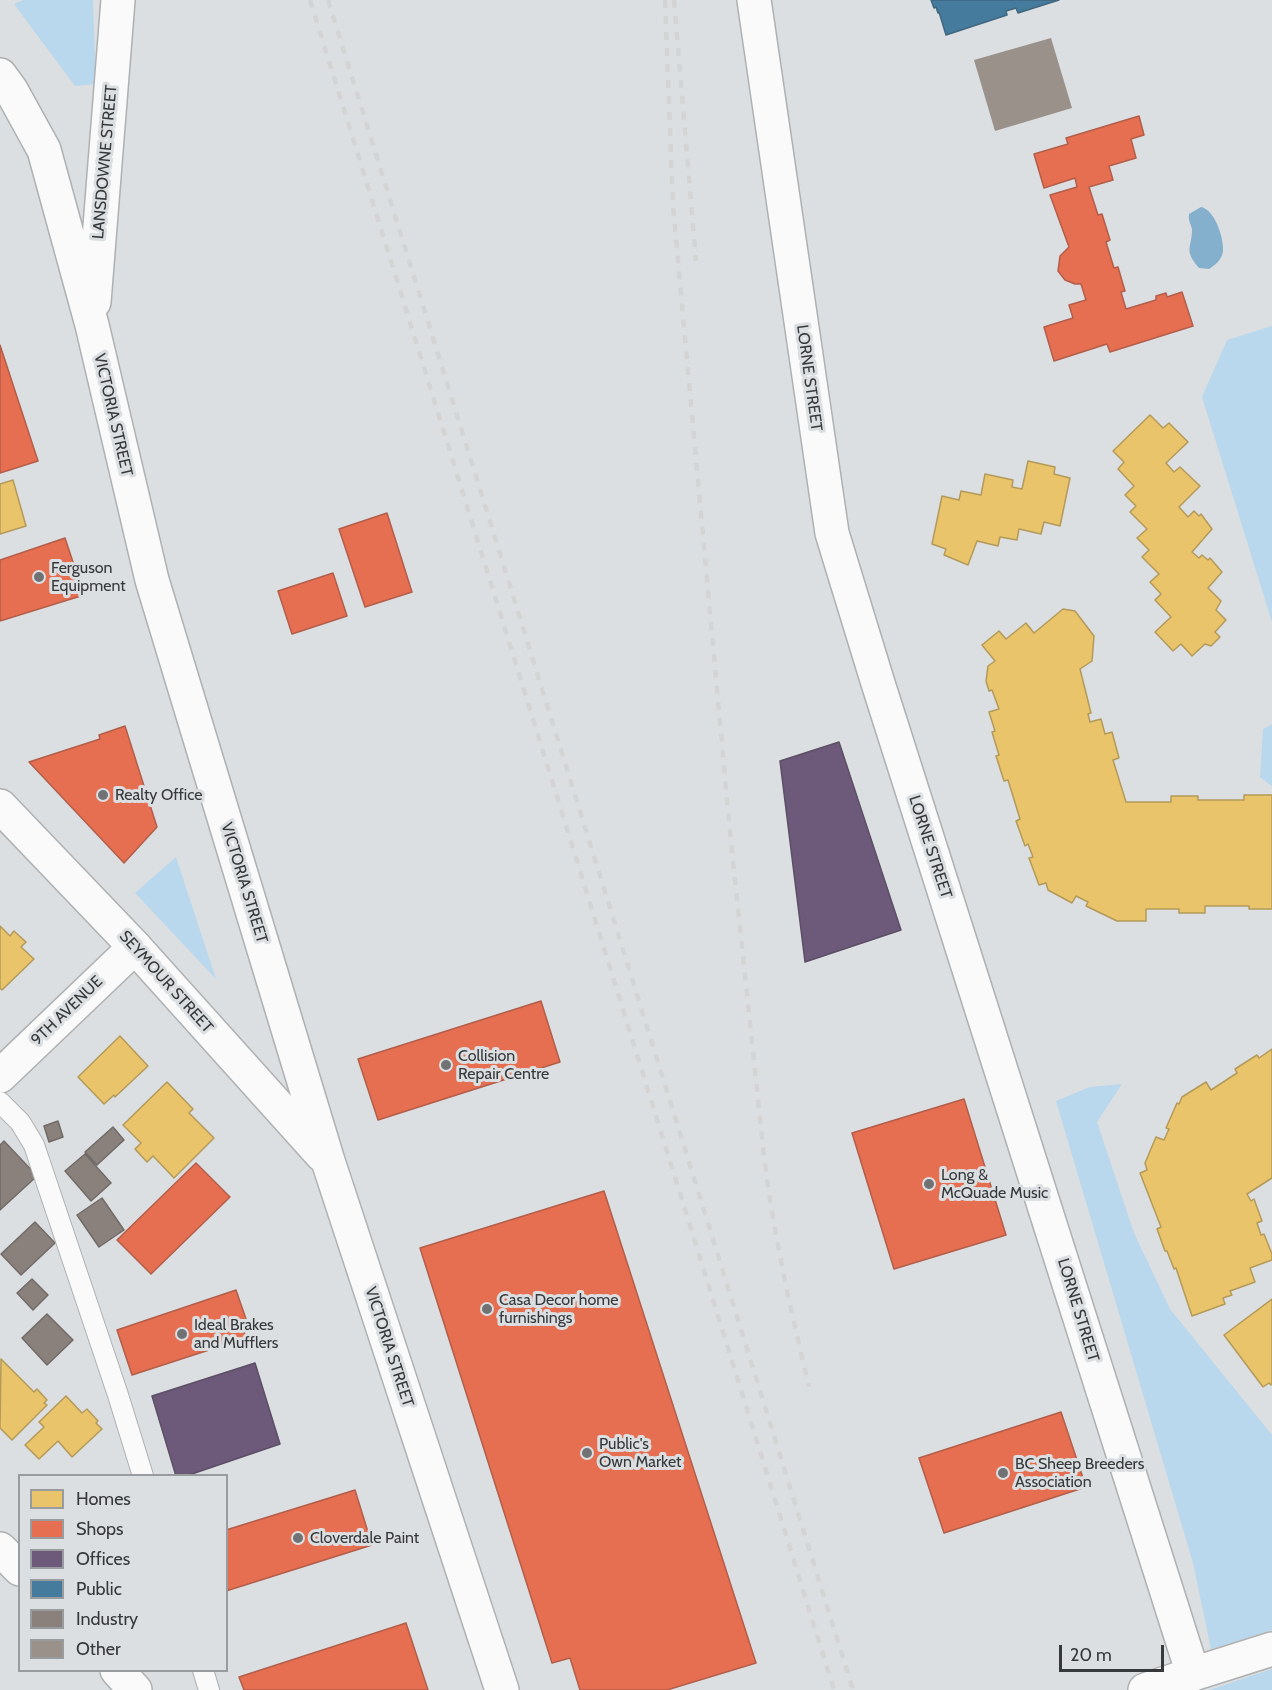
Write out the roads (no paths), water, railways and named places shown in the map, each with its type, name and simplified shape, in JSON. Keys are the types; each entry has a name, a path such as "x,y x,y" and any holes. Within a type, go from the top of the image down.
{"street":[{"name":"LANSDOWNE STREET","path":"92,325 118,0"},
{"name":"LORNE STREET","path":"754,0 832,533 1196,1682"},
{"name":"VICTORIA STREET","path":"0,75 11,90 44,150 92,325 152,580 328,1161 502,1690"},
{"name":"SEYMOUR STREET","path":"0,806 135,947 328,1161"},
{"name":"9TH AVENUE","path":"0,1076 135,947"},
{"path":"0,1549 18,1567"},
{"path":"1145,1690 1196,1682 1272,1649"},
{"path":"118,1672 135,1690"}],"lane":[{"path":"0,1102 20,1122 34,1145 142,1474"},
{"path":"203,1672 209,1690"}],"railway":[{"path":"310,0 834,1690"},
{"path":"328,0 853,1690"},
{"path":"665,0 673,206 730,832 771,1207 809,1387"},
{"path":"674,0 696,261"}],"place":[{"name":"Ferguson Equipment","path":"39,577"},
{"name":"Realty Office","path":"103,795"},
{"name":"Collision Repair Centre","path":"446,1065"},
{"name":"Long & McQuade Music","path":"929,1184"},
{"name":"Casa Decor home furnishings","path":"487,1309"},
{"name":"Ideal Brakes and Mufflers","path":"182,1334"},
{"name":"Public's Own Market","path":"587,1453"},
{"name":"BC Sheep Breeders Association","path":"1003,1473"},
{"name":"Cloverdale Paint","path":"298,1538"}]}
